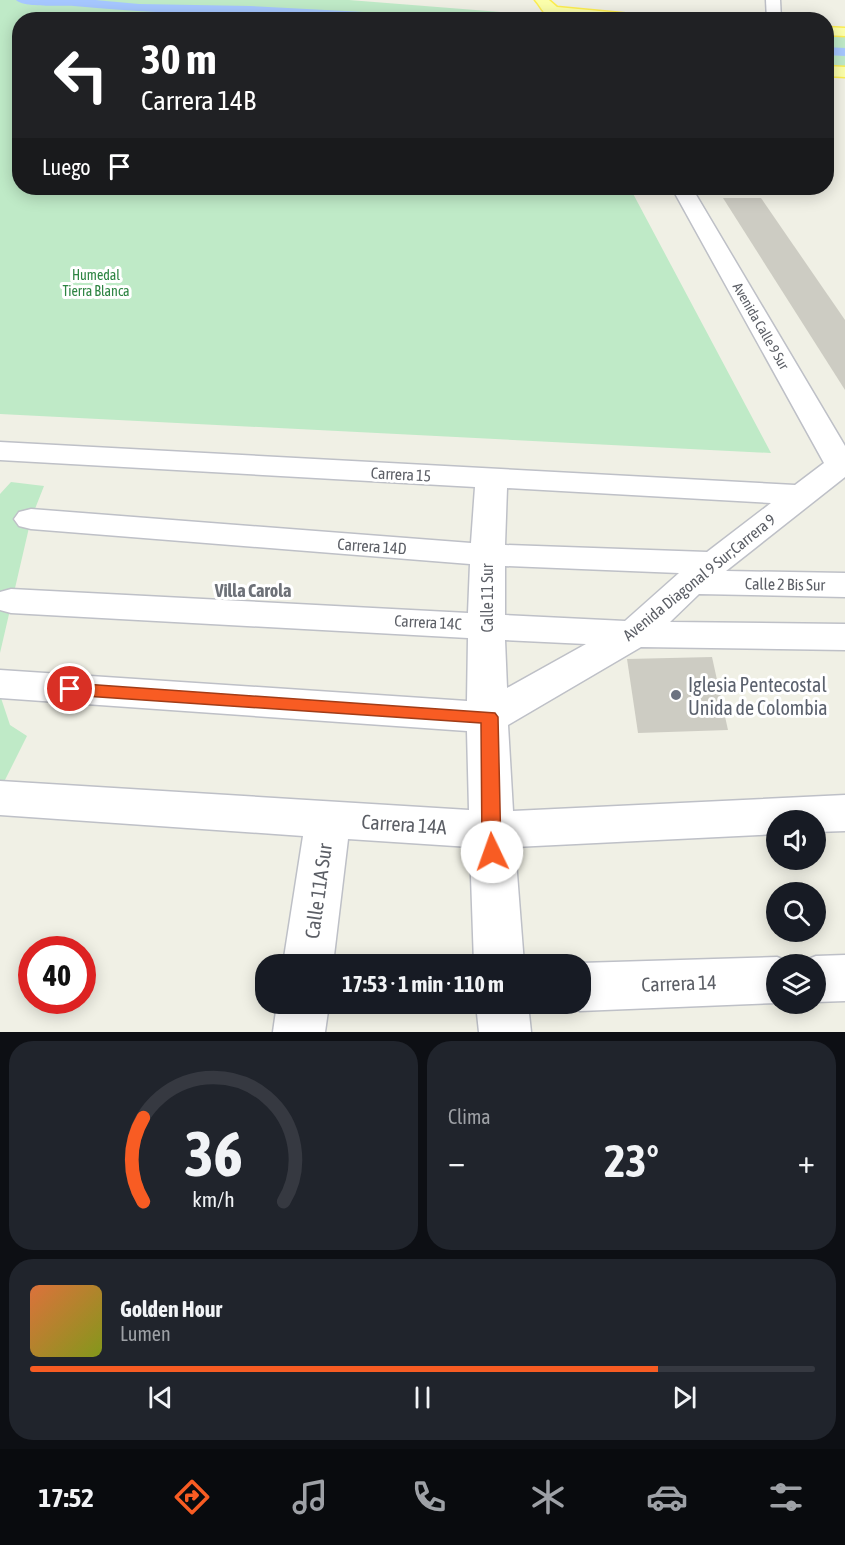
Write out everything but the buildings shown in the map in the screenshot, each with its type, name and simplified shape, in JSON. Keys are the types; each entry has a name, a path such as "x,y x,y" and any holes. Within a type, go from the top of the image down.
{"main road":[{"path":"567,0 578,12"}],"street":[{"name":"Avenida Calle 9 Sur","path":"686,195 841,465"},
{"name":"Carrera 15","path":"0,451 491,480 801,495"},
{"name":"Avenida Diagonal 9 Sur;Carrera 9","path":"489,717 634,634 702,572 841,465"},
{"name":"Calle 11 Sur","path":"491,480 486,625 490,830 498,954"},
{"name":"Carrera 14D","path":"31,519 702,572"},
{"name":"Calle 2 Bis Sur","path":"702,572 845,585"},
{"name":"Carrera 14C","path":"11,601 634,634 845,637"},
{"path":"0,684 489,717"},
{"name":"Carrera 14A","path":"0,798 490,830 845,813"},
{"name":"Calle 11A Sur","path":"309,954 328,818"},
{"path":"826,979 845,978"},
{"name":"Carrera 14","path":"591,987 766,980"},
{"path":"299,1032 302,1014"},
{"path":"503,1014 505,1032"}],"green space":[{"name":"Humedal Tierra Blanca","path":"0,0 349,0 501,12 12,12 12,195 634,195 771,453 0,414"},
{"path":"834,35 845,36 845,68 834,67"},
{"path":"11,482 44,486 31,519 0,653 0,494"},
{"path":"0,695 10,725 27,736 0,790"}],"waterway":[{"path":"22,0 64,1 139,8 288,12"},
{"path":"834,51 845,52"}],"place":[{"name":"Iglesia Pentecostal Unida de Colombia","path":"676,695"}],"district":[{"name":"Villa Carola","path":"253,590"}],"route":[{"path":"70,689 489,717 492,852"}]}
